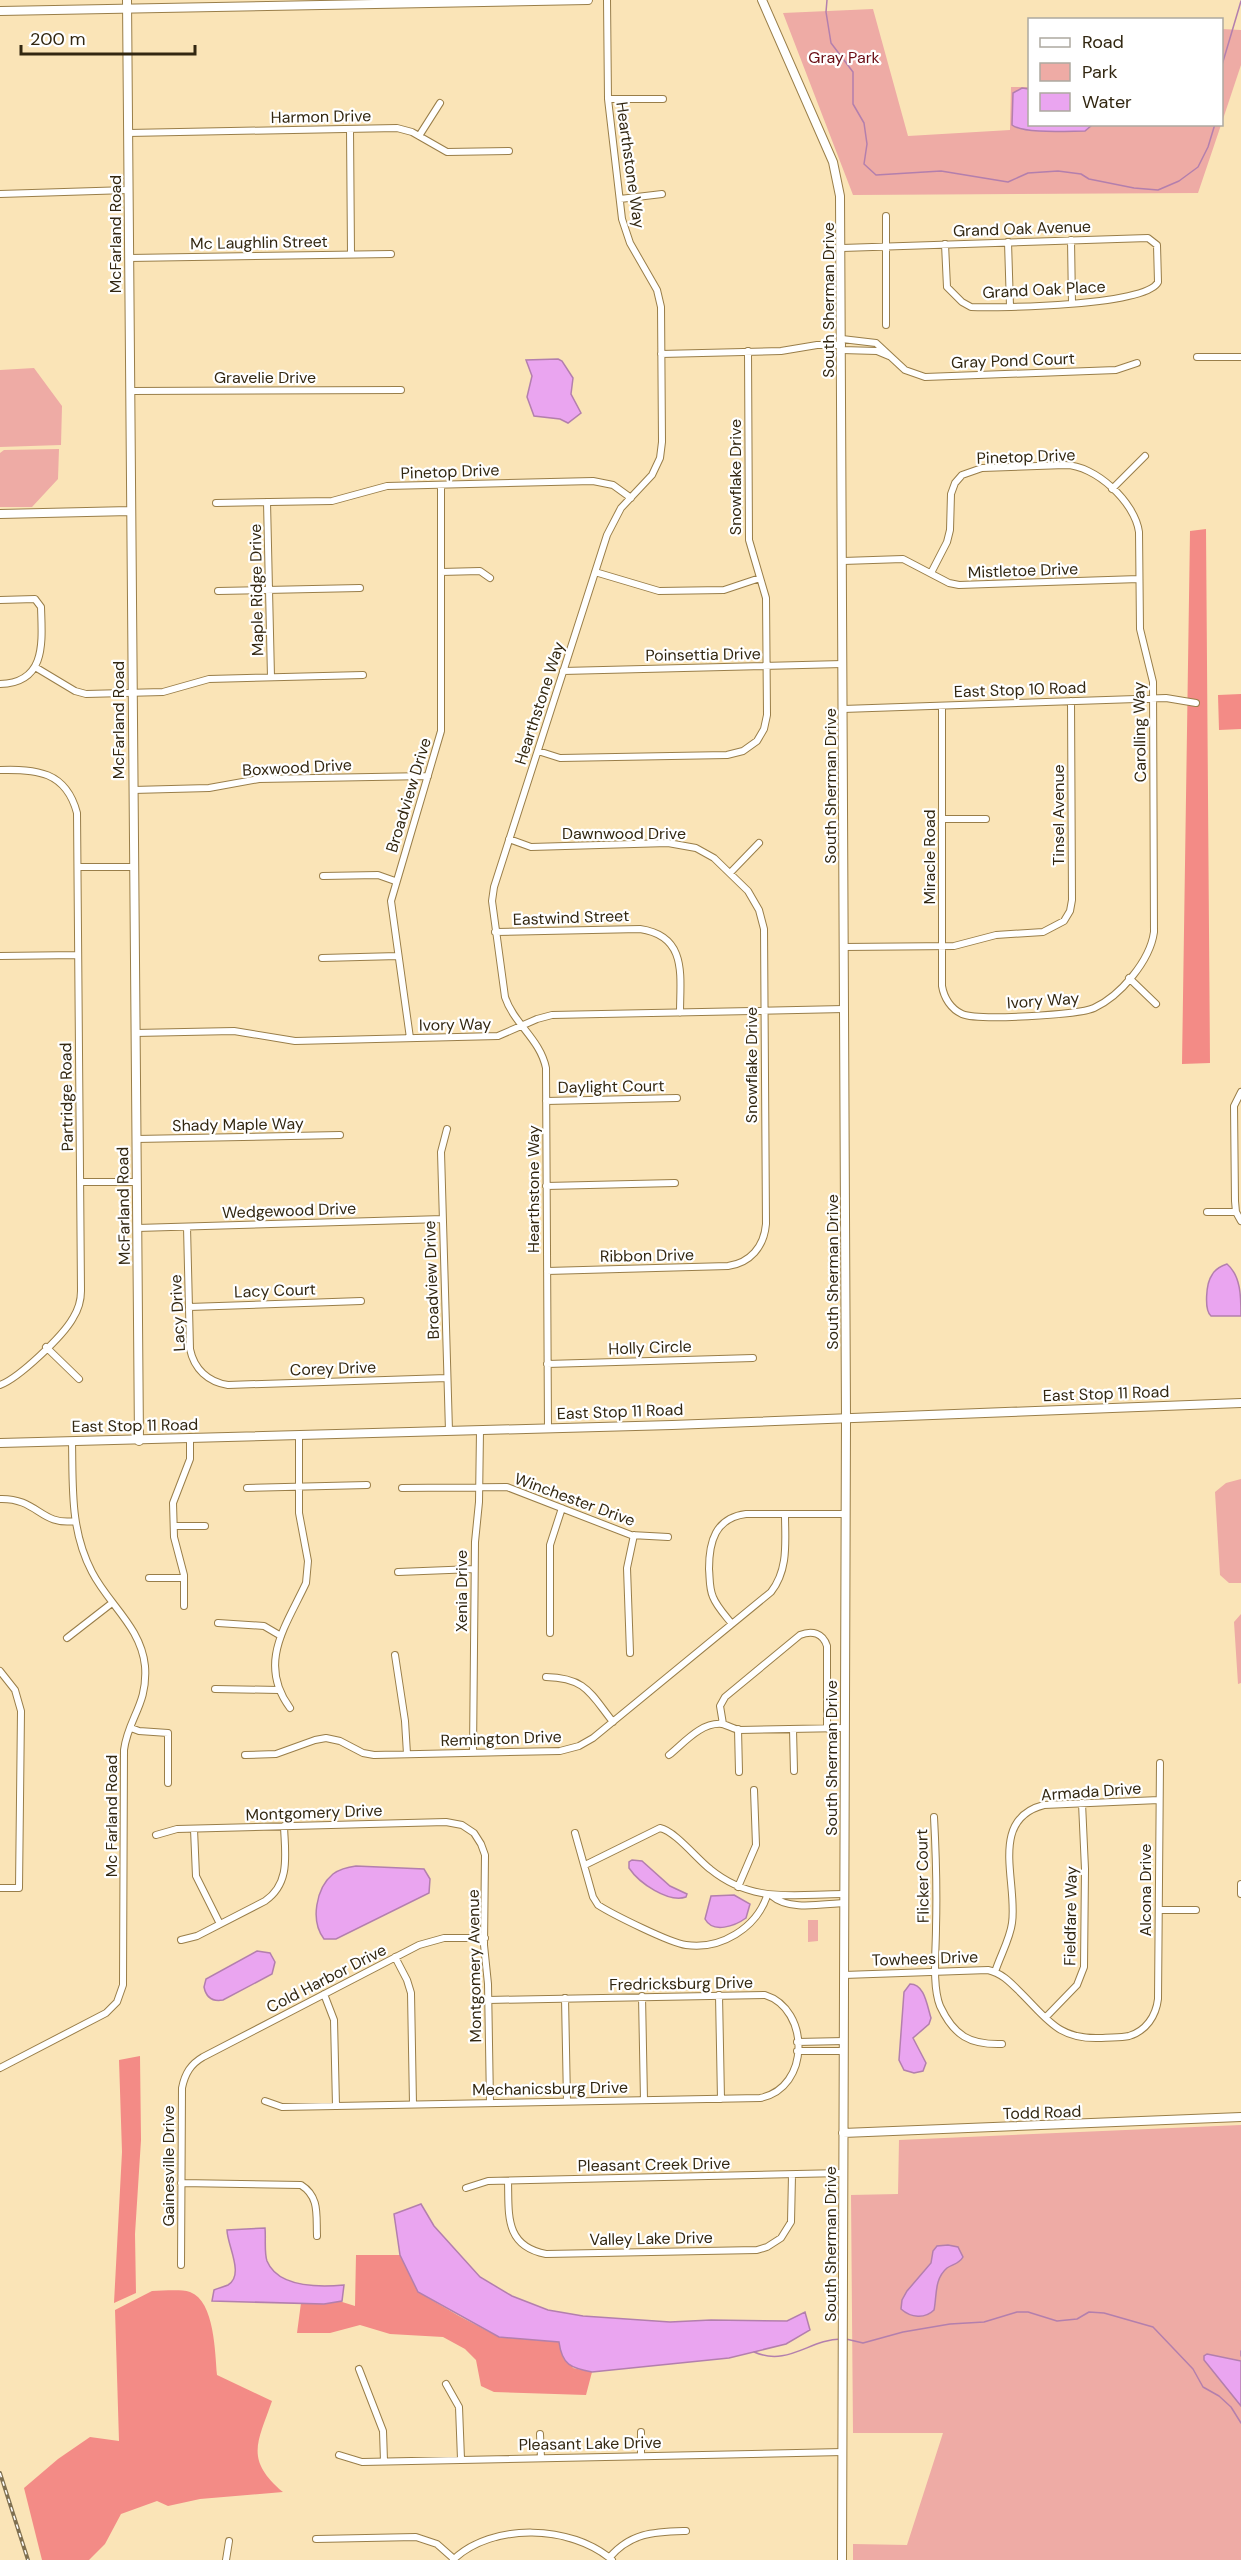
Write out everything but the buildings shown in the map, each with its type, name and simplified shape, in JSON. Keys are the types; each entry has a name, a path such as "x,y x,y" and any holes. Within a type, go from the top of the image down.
{"main road":[{"path":"0,12 127,4 588,0"},
{"name":"East Stop 11 Road","path":"0,1443 548,1429 1241,1402"}],"street":[{"name":"Hearthstone Way","path":"548,1429 544,1061 537,1045 511,1011 505,997 492,909 493,892 509,839 533,777 537,751 612,522 652,475 661,453 659,299 628,238 620,199 608,99 607,0"},
{"name":"South Sherman Drive","path":"762,0 833,162 839,188 842,248 846,1419 842,2560"},
{"name":"McFarland Road","path":"127,4 132,790 140,1441"},
{"path":"608,99 663,99"},
{"path":"419,136 440,103"},
{"name":"Harmon Drive","path":"128,133 397,128 419,136 447,152 509,152"},
{"path":"350,129 351,254"},
{"path":"0,194 128,190"},
{"path":"620,199 662,194"},
{"path":"886,216 886,325"},
{"name":"Grand Oak Avenue","path":"842,248 1145,238 1154,240 1157,244 1158,282 1154,288"},
{"path":"1071,240 1072,303"},
{"path":"1008,242 1010,306"},
{"name":"Grand Oak Place","path":"945,244 946,284 955,296 971,307 1104,302 1154,288"},
{"name":"Mc Laughlin Street","path":"129,258 391,254"},
{"name":"Gray Pond Court","path":"842,345 876,343 909,372 925,377 1116,370 1137,363"},
{"path":"661,354 781,351 823,345 842,345"},
{"name":"Gray Pond Court","path":"842,345 877,351 894,360"},
{"name":"Snowflake Drive","path":"537,751 560,758 727,754 743,751 757,741 766,718 766,602 748,540 748,351"},
{"path":"1197,357 1241,357"},
{"name":"Gravelie Drive","path":"130,391 401,390"},
{"path":"1112,489 1145,456"},
{"name":"Pinetop Drive","path":"931,573 949,535 951,491 957,481 969,471 982,468 1071,465 1096,474 1112,489"},
{"name":"Pinetop Drive","path":"216,503 332,501 387,486 595,481 613,485 631,498"},
{"name":"Broadview Drive","path":"410,1038 391,907 395,881 439,741 441,723 441,484"},
{"name":"Carolling Way","path":"1112,489 1131,509 1137,521 1140,632 1152,673 1153,698 1154,932 1146,958 1129,978"},
{"name":"Maple Ridge Drive","path":"267,502 271,677"},
{"path":"0,514 130,511"},
{"name":"Mistletoe Drive","path":"843,561 903,559 959,585 1139,579"},
{"path":"441,572 480,571 490,578"},
{"path":"595,572 659,591 723,590 760,578"},
{"path":"218,591 360,588"},
{"path":"0,600 38,601 41,607 42,645 35,667 22,680 0,684"},
{"name":"Poinsettia Drive","path":"563,671 843,664"},
{"path":"35,667 83,693 163,692 209,679 363,675"},
{"name":"East Stop 10 Road","path":"843,709 1153,698 1177,698 1196,703"},
{"name":"Tinsel Avenue","path":"942,946 957,946 1008,934 1042,932 1060,925 1069,913 1072,900 1071,701"},
{"name":"Miracle Road","path":"942,706 943,990 951,1006"},
{"name":"Partridge Road","path":"0,770 36,771 49,775 62,785 70,795 76,810 78,867 80,1302 69,1324 20,1374 4,1384"},
{"name":"Boxwood Drive","path":"132,790 209,788 259,780 428,776"},
{"path":"942,819 986,819"},
{"name":"Dawnwood Drive","path":"509,839 531,847 680,844 707,853 730,873"},
{"path":"730,873 759,843"},
{"path":"78,867 133,867"},
{"name":"Snowflake Drive","path":"730,873 752,895 762,918 765,934 766,1227 761,1245 746,1260"},
{"path":"323,876 378,875 395,881"},
{"name":"Eastwind Street","path":"495,932 649,930 668,941 677,955 680,966 680,1012"},
{"path":"844,947 942,946"},
{"path":"0,956 78,955"},
{"path":"322,958 398,956"},
{"path":"1129,978 1156,1004"},
{"name":"Ivory Way","path":"951,1006 960,1014 974,1017 1077,1013 1102,1004 1129,978"},
{"name":"Ivory Way","path":"135,1033 234,1031 295,1041 498,1036 548,1016 844,1009"},
{"path":"1241,1092 1234,1106 1238,1155 1236,1212 1241,1221"},
{"name":"Daylight Court","path":"546,1101 677,1098"},
{"name":"Broadview Drive","path":"447,1129 441,1149 449,1431"},
{"name":"Shady Maple Way","path":"136,1139 340,1135"},
{"path":"80,1182 136,1182"},
{"path":"546,1186 675,1183"},
{"path":"1207,1212 1236,1212"},
{"name":"Wedgewood Drive","path":"137,1228 443,1220"},
{"name":"Lacy Drive","path":"187,1227 190,1349 194,1362 204,1375 220,1383"},
{"name":"Ribbon Drive","path":"547,1270 728,1266 746,1260"},
{"name":"Lacy Court","path":"189,1307 361,1301"},
{"path":"46,1347 79,1379"},
{"name":"Holly Circle","path":"547,1364 753,1358"},
{"name":"Corey Drive","path":"220,1383 447,1378"},
{"name":"Xenia Drive","path":"473,1753 474,1569 480,1486 480,1431"},
{"path":"290,1708 279,1690 274,1659 281,1636 309,1572 300,1524 299,1436"},
{"path":"184,1606 184,1578 174,1537 173,1503 190,1459 190,1439"},
{"name":"Mc Farland Road","path":"0,2068 106,2013 120,1997 124,1979 124,1750 143,1696 144,1662 132,1629 112,1603 86,1561 75,1521 72,1442"},
{"path":"247,1488 367,1485"},
{"name":"Winchester Drive","path":"402,1488 507,1487 634,1535 668,1537"},
{"path":"0,1499 22,1501 54,1522 75,1521"},
{"path":"550,1633 550,1545 562,1508"},
{"path":"732,1624 716,1604 711,1592 709,1554 714,1533 721,1525 732,1517 746,1514 845,1514"},
{"name":"Remington Drive","path":"245,1755 276,1754 323,1738 340,1741 369,1755 571,1749 588,1741 613,1722 771,1592 780,1578 784,1563 785,1514"},
{"path":"174,1526 206,1526"},
{"path":"630,1653 627,1568 634,1535"},
{"path":"398,1572 474,1569"},
{"path":"149,1578 184,1578"},
{"path":"68,1638 112,1603"},
{"path":"218,1623 264,1626 281,1636"},
{"path":"723,1724 720,1709 725,1697 800,1635 809,1632 824,1638 828,1648 827,1728"},
{"path":"395,1656 407,1754"},
{"path":"0,1671 15,1690 20,1709 19,1888 0,1888"},
{"path":"546,1677 568,1678 580,1684 613,1722"},
{"path":"215,1689 279,1690"},
{"path":"669,1755 699,1730 723,1724 738,1729 844,1728"},
{"path":"131,1728 139,1731 168,1733 168,1784"},
{"path":"738,1729 739,1772"},
{"path":"793,1729 794,1771"},
{"name":"Alcona Drive","path":"1154,2016 1158,1999 1160,1763"},
{"path":"738,1887 756,1845 754,1790"},
{"name":"Armada Drive","path":"995,1972 1012,1921 1011,1836 1017,1822 1025,1813 1044,1805 1159,1800"},
{"name":"Fieldfare Way","path":"1046,2017 1077,1985 1084,1966 1085,1869 1082,1803"},
{"name":"Flicker Court","path":"934,1817 936,1971 939,2003 957,2031 973,2042 1002,2044"},
{"name":"Montgomery Drive","path":"156,1835 171,1830 448,1822 462,1825 472,1832"},
{"path":"182,1940 193,1937 268,1899 277,1890 285,1869 284,1826"},
{"path":"585,1865 660,1828 671,1834 712,1871 738,1887 770,1896 843,1894"},
{"path":"194,1829 196,1876 220,1924"},
{"name":"Montgomery Avenue","path":"472,1832 481,1844 485,1859 484,1938 490,2103"},
{"path":"575,1833 593,1897 598,1905 683,1945 709,1944 739,1933 755,1918 770,1896"},
{"path":"1241,1884 1241,1894"},
{"path":"770,1896 779,1903 843,1903"},
{"path":"1159,1910 1196,1910"},
{"name":"Cold Harbor Drive","path":"189,2068 203,2056 419,1945 438,1939 484,1938"},
{"path":"395,1957 407,1980 411,1995 413,2104"},
{"name":"Towhees Drive","path":"844,1975 979,1969 995,1972 1007,1979 1065,2033 1086,2038 1132,2034 1146,2027 1154,2016"},
{"path":"324,1994 334,2020 336,2106"},
{"path":"719,1995 721,2099"},
{"name":"Fredricksburg Drive","path":"488,2000 762,1995 774,1998 784,2005 792,2016 797,2042"},
{"path":"642,1996 644,2100"},
{"path":"565,1998 567,2102"},
{"path":"797,2042 844,2041"},
{"name":"Mechanicsburg Drive","path":"265,2101 282,2107 760,2098 780,2091 794,2072 797,2042"},
{"path":"797,2051 844,2051"},
{"name":"Gainesville Drive","path":"181,2265 182,2088 189,2068"},
{"name":"Todd Road","path":"843,2133 1241,2117"},
{"name":"Pleasant Creek Drive","path":"466,2187 488,2181 843,2173"},
{"name":"Valley Lake Drive","path":"508,2181 511,2227 519,2241 532,2250 546,2254 699,2251 762,2249 781,2238 793,2217 792,2175"},
{"path":"182,2183 301,2185 312,2191 316,2199 317,2236"},
{"path":"359,2369 383,2431 384,2461"},
{"path":"446,2384 459,2407 461,2459"},
{"path":"640,2432 641,2456"},
{"path":"540,2434 541,2458"},
{"name":"Pleasant Lake Drive","path":"339,2455 362,2462 843,2452"},
{"path":"316,2539 416,2537 437,2544 454,2559 469,2547 489,2538 505,2535 545,2534 582,2541 611,2559 623,2543 640,2534 686,2531"},
{"path":"226,2560 229,2541"}],"green space":[{"name":"Gray Park","path":"873,9 908,136 1010,130 1011,87 1028,87 1028,126 1221,126 1198,193 853,195 783,13"},
{"path":"1223,29 1241,30 1241,65 1223,119"},
{"path":"34,368 62,406 61,445 0,447 0,370"},
{"path":"59,449 58,479 32,507 0,507 0,453 4,450"},
{"path":"1241,1479 1241,1583 1229,1583 1220,1575 1215,1492 1226,1483"},
{"path":"1241,1614 1241,1683 1238,1684 1234,1622"},
{"path":"808,1920 818,1920 818,1941 808,1942"},
{"path":"1241,2125 1241,2560 853,2560 853,2544 907,2545 943,2433 853,2433 851,2195 898,2194 899,2140"}],"shaded area":[{"path":"1206,529 1210,1063 1182,1064 1190,531"},
{"path":"1241,694 1241,729 1219,730 1218,695"},
{"path":"140,2056 141,2140 135,2234 136,2293 114,2303 122,2152 119,2060"},
{"path":"356,2255 400,2255 418,2292 499,2337 559,2342 573,2368 592,2372 586,2395 494,2392 481,2386 476,2360 465,2349 443,2337 390,2334 360,2325 330,2333 297,2333 301,2303 339,2301 355,2306"},
{"path":"152,2291 186,2291 198,2297 209,2317 212,2329 217,2375 272,2401 259,2439 259,2460 263,2470 283,2492 200,2499 168,2506 157,2501 121,2514 105,2544 89,2560 42,2560 24,2488 58,2459 90,2437 119,2441 115,2310"}],"water":[{"path":"1022,88 1028,89 1028,126 1091,126 1085,131 1036,131 1018,128 1012,125 1013,93"},
{"path":"558,359 562,361 573,378 571,394 581,413 568,423 560,419 534,416 527,397 532,376 526,360"},
{"path":"1227,1264 1238,1281 1241,1316 1211,1316 1207,1308 1208,1284 1215,1271"},
{"path":"642,1861 670,1886 687,1894 686,1897 671,1897 654,1890 629,1868 629,1862"},
{"path":"356,1866 424,1869 430,1879 429,1893 336,1939 324,1939 316,1914 322,1888 336,1872"},
{"path":"734,1895 750,1904 746,1918 724,1927 709,1924 705,1919 711,1896"},
{"path":"257,1951 270,1953 275,1962 272,1974 223,2000 213,1999 206,1994 204,1987 206,1979"},
{"path":"910,1984 915,1985 922,1992 931,2018 929,2024 913,2038 926,2063 923,2071 914,2073 904,2070 899,2060 904,1992"},
{"path":"421,2204 434,2226 480,2277 512,2296 548,2310 583,2316 670,2322 787,2321 805,2312 810,2330 786,2344 729,2358 592,2372 578,2369 565,2361 559,2342 499,2337 418,2292 400,2255 394,2214"},
{"path":"265,2228 266,2257 273,2270 290,2281 301,2284 344,2285 342,2301 324,2304 212,2301 214,2290 228,2285 235,2274 227,2230"},
{"path":"937,2246 958,2247 963,2257 958,2263 947,2268 940,2277 934,2310 922,2316 913,2316 905,2312 901,2309 902,2300 907,2291 931,2263 933,2251"},
{"path":"1207,2354 1241,2361 1241,2406 1204,2360"}],"waterway":[{"path":"827,0 826,12 831,43 853,72 853,104 864,123 867,144 864,164 876,175 941,171 1008,182 1028,173 1058,171 1081,174 1089,179 1134,188 1158,190 1179,181 1198,167 1208,147 1214,126"},
{"path":"1223,62 1241,1"},
{"path":"846,2339 863,2343 903,2332 950,2324 984,2322 1017,2312 1028,2312 1057,2321 1077,2319 1089,2312 1104,2313 1153,2327 1193,2369 1203,2387 1219,2396 1231,2407 1241,2423"},
{"path":"754,2352 766,2356 778,2356 830,2340 841,2339"},
{"path":"1241,2351 1241,2356"}],"railway":[{"path":"0,2473 28,2560"}]}
